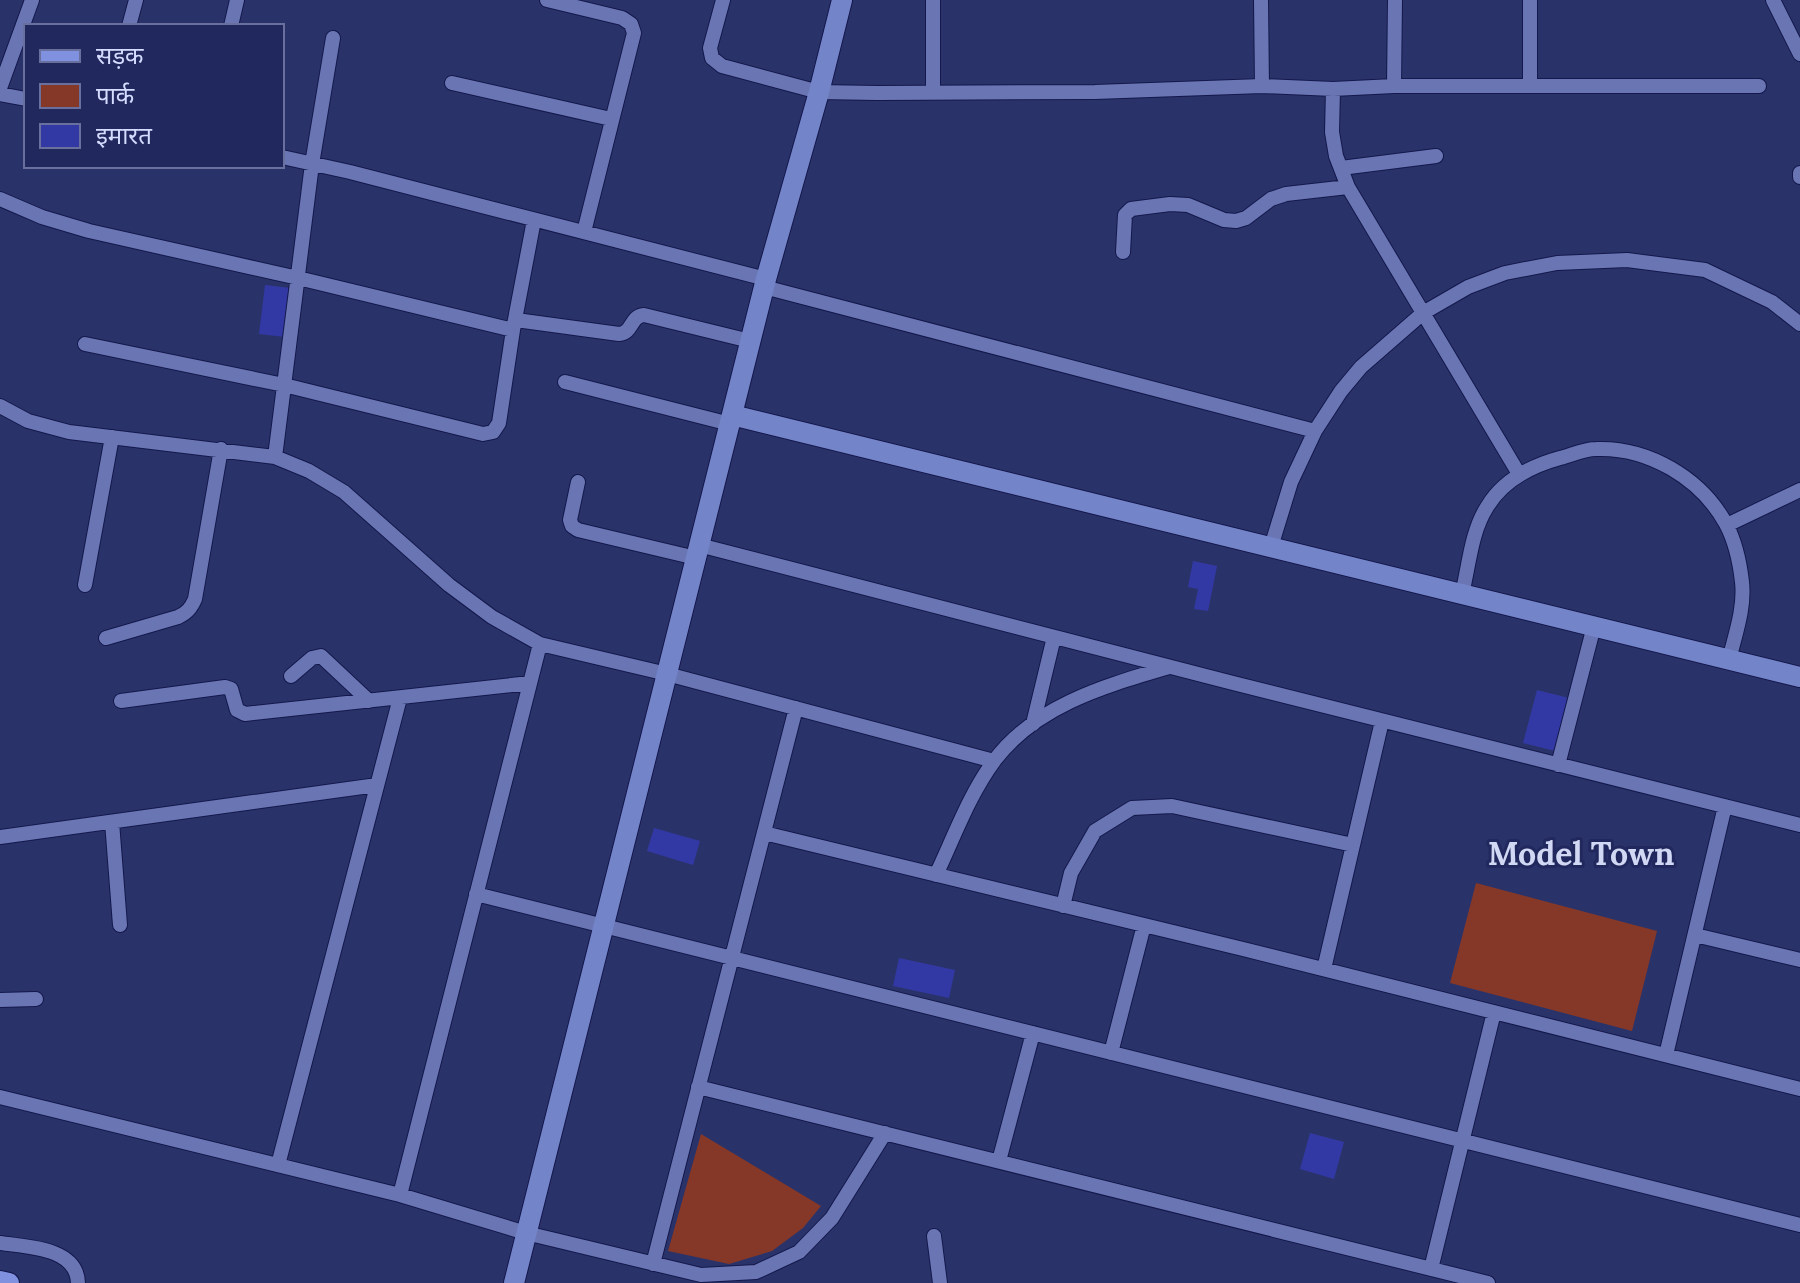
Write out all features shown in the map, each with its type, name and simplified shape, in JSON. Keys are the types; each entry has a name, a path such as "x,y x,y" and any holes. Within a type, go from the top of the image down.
{"main road":[{"path":"0,1281 9,1283"}],"street":[{"path":"24,98 0,91 32,0"},
{"path":"130,24 136,0"},
{"path":"231,24 237,0"},
{"path":"547,0 622,18 631,24 634,33 584,232"},
{"path":"723,0 710,48 712,58 722,66 819,92 1095,92 1262,86 1333,89 1394,86 1759,86"},
{"path":"514,1283 750,341 842,0"},
{"path":"933,0 933,93"},
{"path":"1261,0 1262,86"},
{"path":"1394,86 1395,0"},
{"path":"1530,0 1530,86"},
{"path":"1773,0 1800,54"},
{"path":"275,457 312,164 333,38"},
{"path":"452,83 611,119"},
{"path":"1333,89 1332,132 1348,187 1519,474"},
{"path":"1341,168 1436,156"},
{"path":"284,157 584,232 1315,431"},
{"path":"1123,252 1125,215 1131,209 1188,205 1224,220 1236,221 1246,218 1271,199 1286,194 1348,187"},
{"path":"0,199 42,217 89,231 514,325 624,334 634,318 644,315 750,341"},
{"path":"85,344 284,385 483,434 493,432 499,423 534,220"},
{"path":"1271,547 1291,482 1315,431 1341,391 1361,367 1423,313 1468,287 1505,273 1557,263 1627,260 1705,270 1772,302 1800,324"},
{"path":"565,382 1271,547 1800,677"},
{"path":"0,406 28,421 69,432 275,457 309,471 344,492 449,585 492,617 540,644 667,674 994,761"},
{"path":"85,585 112,437"},
{"path":"106,638 178,617 191,607 195,599 221,449"},
{"path":"1462,594 1479,521 1488,504 1519,474 1545,462 1594,449 1637,453 1679,473 1707,496 1727,525 1743,584 1741,614 1729,660"},
{"path":"578,482 570,520 578,530 698,552 1054,637 1800,825"},
{"path":"1727,525 1800,490"},
{"path":"1558,765 1594,626"},
{"path":"1033,724 1054,637"},
{"path":"400,1195 540,644"},
{"path":"291,676 312,658 321,656 369,701"},
{"path":"936,875 970,802 994,761 1017,736 1066,703 1107,686 1169,667"},
{"path":"121,701 225,687 233,692 237,710 245,714 530,683"},
{"path":"278,1165 400,698"},
{"path":"653,1264 796,708"},
{"path":"1324,969 1382,721"},
{"path":"0,837 377,785"},
{"path":"1063,906 1071,873 1095,831 1132,808 1172,806 1353,845"},
{"path":"1666,1055 1725,806"},
{"path":"112,822 120,925"},
{"path":"764,833 1800,1089"},
{"path":"476,894 1800,1225"},
{"path":"1111,1053 1144,925"},
{"path":"1695,935 1800,960"},
{"path":"0,1000 36,999"},
{"path":"1431,1269 1494,1012"},
{"path":"999,1161 1033,1033"},
{"path":"698,1087 1488,1283"},
{"path":"0,1097 400,1195 526,1233 701,1275 756,1272 799,1252 832,1218 885,1133"},
{"path":"934,1236 940,1283"},
{"path":"0,1243 50,1252 65,1258 73,1266 78,1283"}],"green space":[{"path":"1476,883 1657,931 1632,1031 1450,983"},
{"path":"701,1134 821,1206 803,1228 772,1251 729,1264 668,1251"}],"building":[{"path":"265,285 290,288 285,337 259,334"},
{"path":"1193,561 1217,566 1208,611 1194,609 1198,589 1188,587"},
{"path":"1537,690 1569,698 1555,751 1523,743"},
{"path":"654,828 700,841 693,865 647,851"},
{"path":"899,958 955,970 949,998 893,986"},
{"path":"1310,1133 1344,1142 1334,1179 1300,1169"}],"district":[{"name":"Model Town","path":"1581,854"}]}
